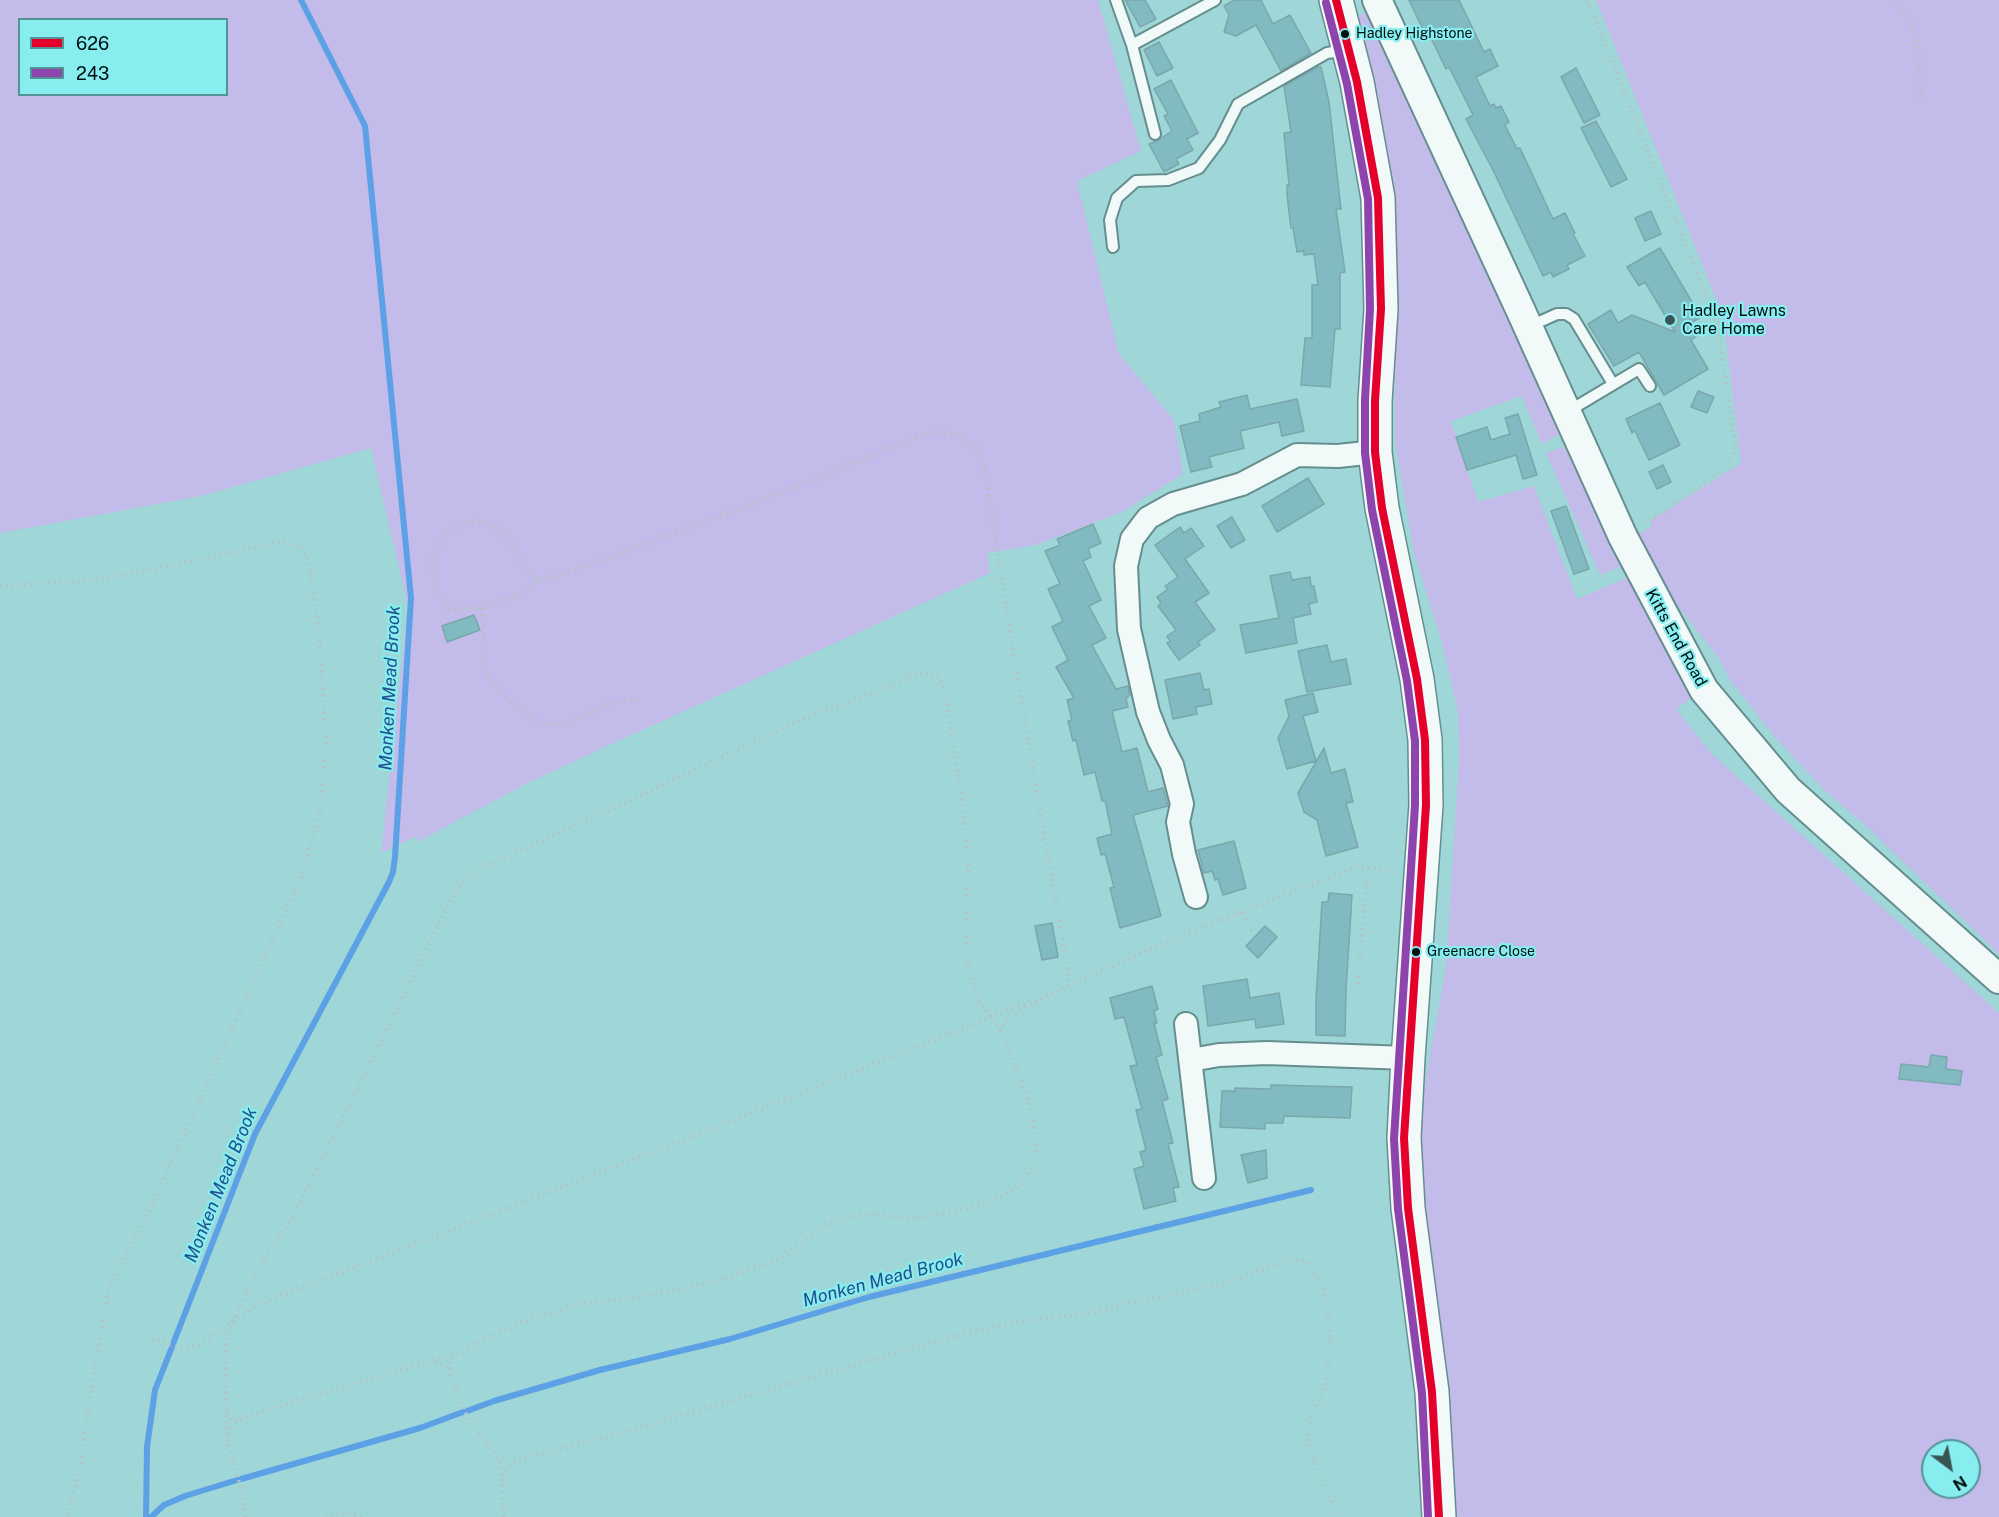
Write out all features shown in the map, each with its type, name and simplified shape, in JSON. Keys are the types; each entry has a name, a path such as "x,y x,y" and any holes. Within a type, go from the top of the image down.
{"main road":[{"path":"1338,6 1350,49 1378,198 1381,309 1375,452 1383,508 1418,679 1425,740 1426,806 1404,1138 1408,1208 1432,1392 1439,1517"}],"street":[{"path":"1338,6 1377,1 1524,318"},
{"name":"Kitts End Road","path":"1524,318 1623,537 1704,690 1788,790 1999,979"},
{"path":"1196,897 1178,822 1182,804 1172,765 1148,711 1129,628 1126,566 1132,539 1148,518 1173,504 1242,484 1297,454 1338,456 1375,452"},
{"path":"1186,1024 1204,1178"},
{"path":"1191,1060 1219,1055 1267,1053 1408,1058"}],"lane":[{"path":"1116,0 1132,45 1155,134"},
{"path":"1132,45 1215,0"},
{"path":"1113,247 1110,220 1117,198 1136,181 1168,180 1198,168 1220,140 1238,104 1327,53 1350,49"},
{"path":"1524,318 1566,314 1574,319 1613,384"},
{"path":"1567,412 1639,369 1650,386"}],"path":[{"path":"1587,0 1717,322 1736,448 1721,472 1623,537"},
{"path":"1892,0 1910,22 1919,51 1921,106"},
{"path":"539,581 527,571 502,531 483,521 461,524 444,535 432,559 436,588 448,610 482,608 519,594 539,581 575,570 742,507 910,440 931,433 948,433 962,437 978,452 985,468 1069,986"},
{"path":"0,586 95,579 180,564 281,542 301,547 309,561 320,633 326,740 321,807 303,875 149,1211 116,1272 108,1292 88,1403 81,1462 68,1517"},
{"path":"482,608 486,670 492,682 518,709 543,723 560,726 617,702 640,700"},
{"path":"247,1517 240,1482 230,1450 226,1412 226,1342 254,1276 289,1224 461,883 474,871 612,810 797,721 887,688 915,674 930,672 940,679 944,689 961,792 969,859 967,959 980,1002 1001,1031 1026,1092 1033,1117 1036,1144 1032,1167 1021,1184 1001,1196 975,1206 929,1216 905,1218 873,1214 829,1223 777,1260 724,1278 644,1296 577,1305 522,1322 474,1344 450,1359 450,1371 461,1405 475,1430 487,1443 501,1465 503,1517"},
{"path":"152,1339 187,1348 207,1340 257,1305 699,1134 1069,986 1173,939 1358,867 1421,876"},
{"path":"1358,984 1368,868"},
{"path":"1243,913 1253,934"},
{"path":"1001,1031 1004,1023 1012,1016 1069,986"},
{"path":"502,1486 507,1467 522,1459 642,1427 954,1336 1024,1321 1090,1313 1224,1284 1290,1259 1307,1262 1319,1278 1327,1305 1330,1332 1326,1387 1314,1409 1308,1428 1309,1444 1315,1467 1334,1504 1337,1517"},
{"path":"228,1432 238,1421 250,1415 461,1352"},
{"path":"430,1361 441,1364 450,1371"},
{"path":"226,1412 232,1419 238,1421"},
{"path":"325,1517 347,1513 362,1517"}],"shaded area":[{"path":"0,0 1098,0 1141,151 1077,181 1119,354 1174,420 1183,474 1122,512 1036,545 987,553 990,573 607,746 524,785 417,842 417,836 381,853 408,606 371,448 201,496 0,533"},
{"path":"1596,0 1999,0 1999,954 1865,825 1823,789 1776,738 1730,680 1718,657 1647,567 1634,538 1652,525 1650,521 1741,463 1723,316"},
{"path":"1365,12 1369,14 1563,430 1542,444 1522,396 1451,421 1478,502 1534,486 1577,599 1626,578 1631,579 1699,692 1676,709 1711,753 1999,1013 1999,1517 1456,1517 1434,1291 1415,1137 1446,968 1459,761 1458,711 1441,639 1414,553 1395,442 1394,331 1358,17"},
{"path":"1563,447 1571,449 1624,558 1618,568 1600,575 1546,453"}],"building":[{"path":"1125,0 1145,0 1156,19 1140,27"},
{"path":"1234,0 1261,0 1273,24 1290,15 1311,53 1281,71 1256,25 1236,36 1224,32 1229,15 1224,6"},
{"path":"1409,0 1459,0 1484,52 1490,49 1498,66 1476,77 1490,106 1494,104 1496,108 1501,106 1509,122 1505,125 1517,149 1520,148 1553,219 1565,213 1575,233 1573,234 1585,256 1567,265 1569,269 1553,277 1551,272 1543,276 1466,119 1473,115 1449,67 1446,69 1427,30 1424,32"},
{"path":"1159,42 1173,68 1157,76 1144,50"},
{"path":"1321,67 1329,102 1341,209 1336,209 1345,272 1340,273 1340,329 1335,329 1330,387 1301,385 1305,338 1312,338 1312,285 1318,285 1314,254 1304,255 1304,251 1297,252 1293,228 1291,228 1284,133 1291,132 1284,86"},
{"path":"1576,68 1600,115 1584,123 1561,77"},
{"path":"1171,80 1198,133 1187,139 1193,150 1176,159 1179,164 1164,172 1149,144 1172,131 1164,116 1168,114 1154,89"},
{"path":"1596,121 1627,179 1611,187 1581,128"},
{"path":"1651,211 1661,234 1645,241 1635,218"},
{"name":"Hadley Lawns Care Home","path":"1660,248 1701,317 1691,323 1698,335 1691,340 1708,369 1664,395 1639,352 1614,366 1588,324 1611,310 1618,323 1632,315 1675,332 1645,282 1639,286 1627,267"},
{"path":"1698,391 1714,397 1707,413 1691,407"},
{"path":"1247,395 1250,409 1297,399 1304,431 1282,436 1279,422 1240,431 1244,448 1209,457 1212,467 1191,472 1180,426 1200,421 1199,414 1221,407 1219,402"},
{"path":"1660,403 1680,445 1649,460 1635,431 1632,433 1626,419"},
{"path":"1518,414 1537,475 1523,479 1516,455 1467,470 1456,437 1487,427 1491,440 1510,434 1505,418"},
{"path":"1663,465 1671,482 1657,489 1649,472"},
{"path":"1308,478 1324,504 1277,532 1262,506"},
{"path":"1566,506 1589,569 1574,574 1551,511"},
{"path":"1232,517 1245,540 1231,548 1217,526"},
{"path":"1093,524 1101,543 1088,549 1091,557 1083,561 1101,600 1089,606 1106,638 1092,645 1116,689 1128,686 1130,695 1126,698 1128,707 1112,711 1122,752 1137,748 1148,792 1163,788 1168,806 1133,815 1161,916 1120,928 1110,888 1114,887 1105,854 1101,855 1097,838 1112,834 1105,800 1102,801 1095,772 1084,775 1076,740 1073,741 1068,721 1072,720 1067,700 1074,698 1056,667 1068,660 1052,627 1063,621 1048,589 1060,584 1045,551 1060,545 1057,539"},
{"path":"1180,527 1184,533 1191,528 1204,546 1185,559 1209,593 1195,602 1215,630 1198,642 1200,645 1179,660 1167,643 1170,641 1167,636 1176,630 1158,606 1161,603 1157,597 1168,589 1165,586 1178,577 1155,545"},
{"path":"1290,572 1292,580 1310,577 1317,602 1309,604 1311,614 1293,618 1297,643 1246,653 1240,625 1279,618 1270,576"},
{"path":"474,615 480,630 447,642 442,626"},
{"path":"1327,645 1331,662 1346,659 1351,684 1307,692 1298,651"},
{"path":"1200,673 1204,690 1209,689 1212,704 1196,707 1197,714 1173,719 1165,680"},
{"path":"1313,693 1318,712 1303,716 1316,761 1287,769 1278,738 1289,716 1285,700"},
{"path":"1324,748 1331,773 1345,769 1353,802 1346,803 1358,847 1326,856 1317,820 1304,812 1298,793"},
{"path":"1234,841 1246,888 1223,895 1218,879 1215,880 1212,871 1204,873 1198,850"},
{"path":"1329,893 1352,895 1345,1036 1316,1035 1322,902 1328,902"},
{"path":"1052,923 1058,957 1042,960 1035,926"},
{"path":"1265,926 1277,937 1258,958 1246,946"},
{"path":"1247,979 1250,998 1279,993 1284,1024 1256,1028 1255,1019 1208,1026 1203,986"},
{"path":"1152,986 1158,1009 1154,1011 1157,1023 1154,1023 1162,1055 1156,1057 1168,1099 1162,1101 1173,1143 1168,1144 1179,1187 1173,1188 1176,1201 1144,1209 1134,1169 1144,1166 1140,1152 1146,1150 1136,1110 1142,1109 1130,1066 1137,1065 1124,1017 1115,1019 1110,998"},
{"path":"1931,1055 1947,1057 1946,1069 1962,1071 1960,1085 1899,1079 1901,1064 1929,1067"},
{"path":"1271,1085 1352,1087 1350,1118 1284,1116 1283,1123 1265,1123 1265,1129 1220,1127 1222,1091 1235,1091 1235,1088 1271,1089"},
{"path":"1266,1150 1267,1178 1248,1183 1241,1155"}],"waterway":[{"name":"Monken Mead Brook","path":"173,1344 255,1134 389,882 395,857 411,598 365,126 301,0"},
{"name":"Monken Mead Brook","path":"467,1411 600,1370 730,1339 869,1297 1311,1190"},
{"name":"Monken Mead Brook","path":"146,1517 147,1447 155,1390 172,1347"},
{"name":"Monken Mead Brook","path":"241,1479 420,1428 463,1412"},
{"name":"Monken Mead Brook","path":"151,1517 164,1505 237,1480"}],"transit line":[{"name":"626","path":"1336,0 1357,82 1378,198 1381,309 1375,401 1375,452 1382,508 1417,679 1425,740 1426,805 1404,1138 1408,1208 1432,1392 1439,1517"},
{"name":"243","path":"1326,3 1347,84 1368,199 1370,309 1365,400 1365,453 1372,510 1407,681 1415,741 1415,805 1394,1139 1398,1209 1422,1393 1428,1517"}],"place":[{"name":"Hadley Highstone","path":"1345,34"},
{"name":"Hadley Lawns Care Home","path":"1670,320"},
{"name":"Greenacre Close","path":"1416,952"}]}
